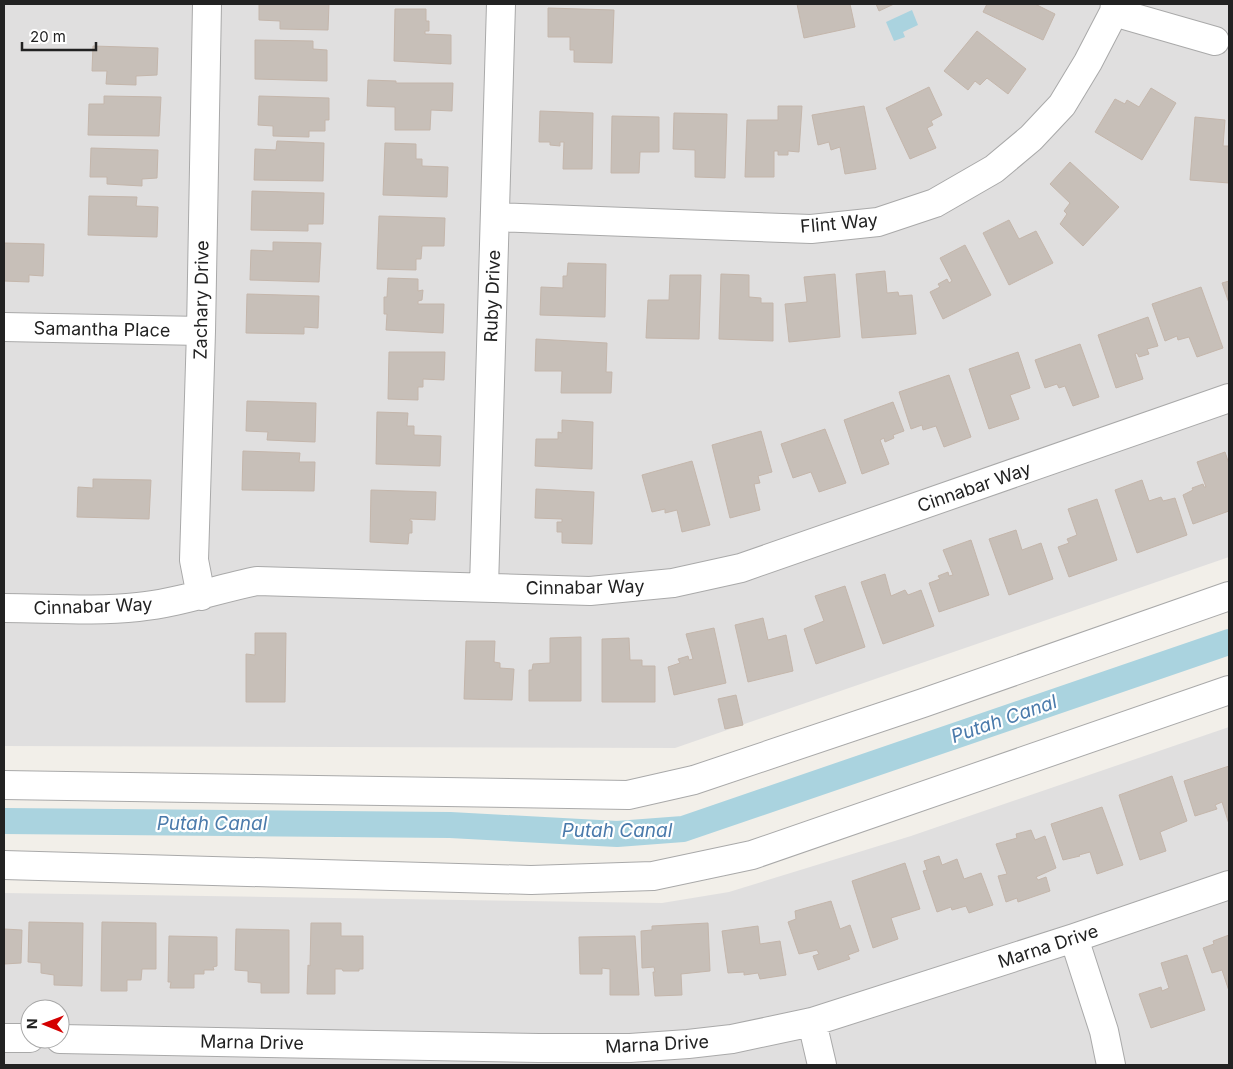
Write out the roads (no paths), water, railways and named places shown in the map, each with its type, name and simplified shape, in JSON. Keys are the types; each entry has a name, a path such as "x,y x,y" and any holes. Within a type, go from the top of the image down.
{"street":[{"name":"Zachary Drive","path":"201,596 194,560 201,331 206,4"},
{"name":"Ruby Drive","path":"484,588 501,4"},
{"name":"Flint Way","path":"495,216 810,229 878,222 935,203 994,169 1031,138 1062,106 1088,62 1115,8"},
{"path":"1115,8 1215,41"},
{"name":"Samantha Place","path":"4,327 201,331"},
{"name":"Cinnabar Way","path":"4,608 80,609 137,607 201,596 226,587 257,581 590,591 638,588 673,583 741,568 1229,398"},
{"path":"4,785 628,795 694,780 923,703 1229,596"},
{"path":"4,865 531,880 653,876 752,854 1229,690"},
{"name":"Marna Drive","path":"70,1040 222,1053 538,1056 732,1039 812,1022 1074,938 1229,885"},
{"path":"1074,938 1104,1031 1111,1065"},
{"path":"812,1022 822,1065"},
{"path":"4,1038 20,1038"}],"water":[{"path":"912,10 918,25 903,32 905,37 894,41 886,22"}],"waterway":[{"name":"Putah Canal","path":"4,821 450,825 617,834 683,829 1229,642"}]}
